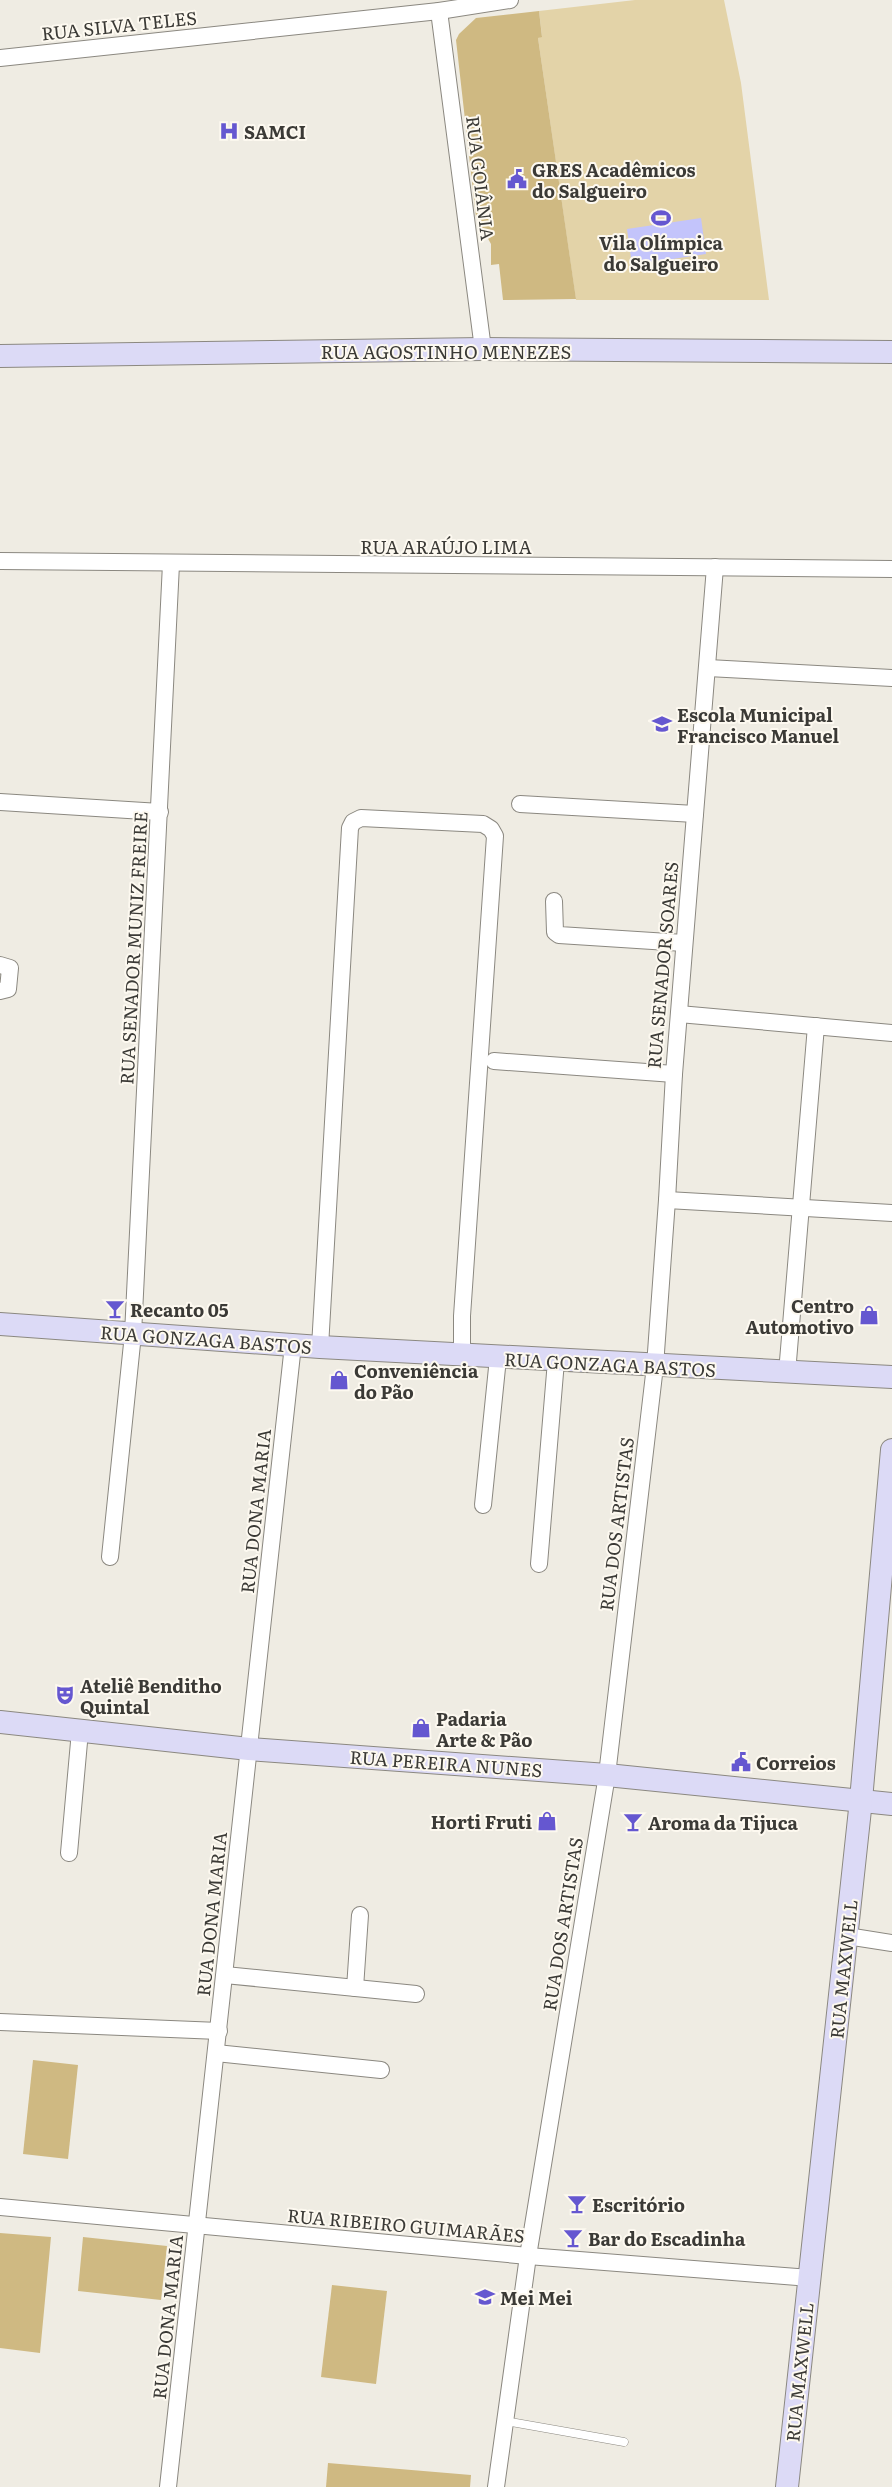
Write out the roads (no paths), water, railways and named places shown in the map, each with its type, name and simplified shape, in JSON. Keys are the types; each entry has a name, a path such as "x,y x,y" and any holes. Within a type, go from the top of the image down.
{"main road":[{"name":"RUA AGOSTINHO MENEZES","path":"0,356 483,349 892,352"},
{"name":"RUA GONZAGA BASTOS","path":"0,1324 498,1358 892,1377"},
{"name":"RUA MAXWELL","path":"786,2487 861,1800 892,1450"},
{"name":"RUA PEREIRA NUNES","path":"0,1722 249,1749 607,1776 892,1804"}],"street":[{"name":"RUA SILVA TELES","path":"0,58 439,11 510,0"},
{"name":"RUA GOIÂNIA","path":"439,11 483,349"},
{"name":"RUA ARAÚJO LIMA","path":"0,561 892,569"},
{"name":"RUA SENADOR MUNIZ FREIRE","path":"110,1558 133,1334 171,564"},
{"name":"RUA SENADOR SOARES","path":"655,1366 674,1074 715,567"},
{"path":"708,668 892,678"},
{"path":"0,802 160,812"},
{"path":"520,804 695,814"},
{"path":"320,1347 350,828 353,822 361,818 483,824 491,829 495,836 462,1316 462,1355"},
{"path":"554,901 555,932 559,935 684,943"},
{"path":"0,965 10,968 8,989 0,991"},
{"path":"679,1014 892,1033"},
{"path":"787,1373 816,1026"},
{"path":"494,1061 674,1074"},
{"path":"667,1200 892,1213"},
{"name":"RUA DONA MARIA","path":"168,2487 293,1345"},
{"path":"483,1504 498,1358"},
{"path":"540,1564 556,1360"},
{"name":"RUA DOS ARTISTAS","path":"496,2487 528,2256 607,1776 655,1366"},
{"path":"69,1853 80,1731"},
{"path":"355,1988 360,1914"},
{"path":"846,1936 892,1943"},
{"path":"225,1975 416,1994"},
{"path":"0,2022 219,2031"},
{"path":"216,2054 381,2070"},
{"name":"RUA RIBEIRO GUIMARÃES","path":"0,2207 528,2256 810,2278"}],"lane":[{"path":"505,2421 624,2442"}],"water":[{"path":"701,218 706,254 632,265 627,229"}],"place":[{"name":"SAMCI","path":"229,131"},
{"name":"GRES Acadêmicos do Salgueiro","path":"517,179"},
{"name":"Vila Olímpica do Salgueiro","path":"661,218"},
{"name":"Escola Municipal Francisco Manuel","path":"662,724"},
{"name":"Recanto 05","path":"115,1309"},
{"name":"Centro Automotivo","path":"869,1315"},
{"name":"Conveniência do Pão","path":"339,1380"},
{"name":"Ateliê Benditho Quintal","path":"65,1695"},
{"name":"Padaria Arte & Pão","path":"421,1728"},
{"name":"Correios","path":"741,1762"},
{"name":"Horti Fruti","path":"547,1821"},
{"name":"Aroma da Tijuca","path":"633,1822"},
{"name":"Escritório","path":"577,2204"},
{"name":"Bar do Escadinha","path":"573,2238"},
{"name":"Mei Mei","path":"485,2297"}]}
